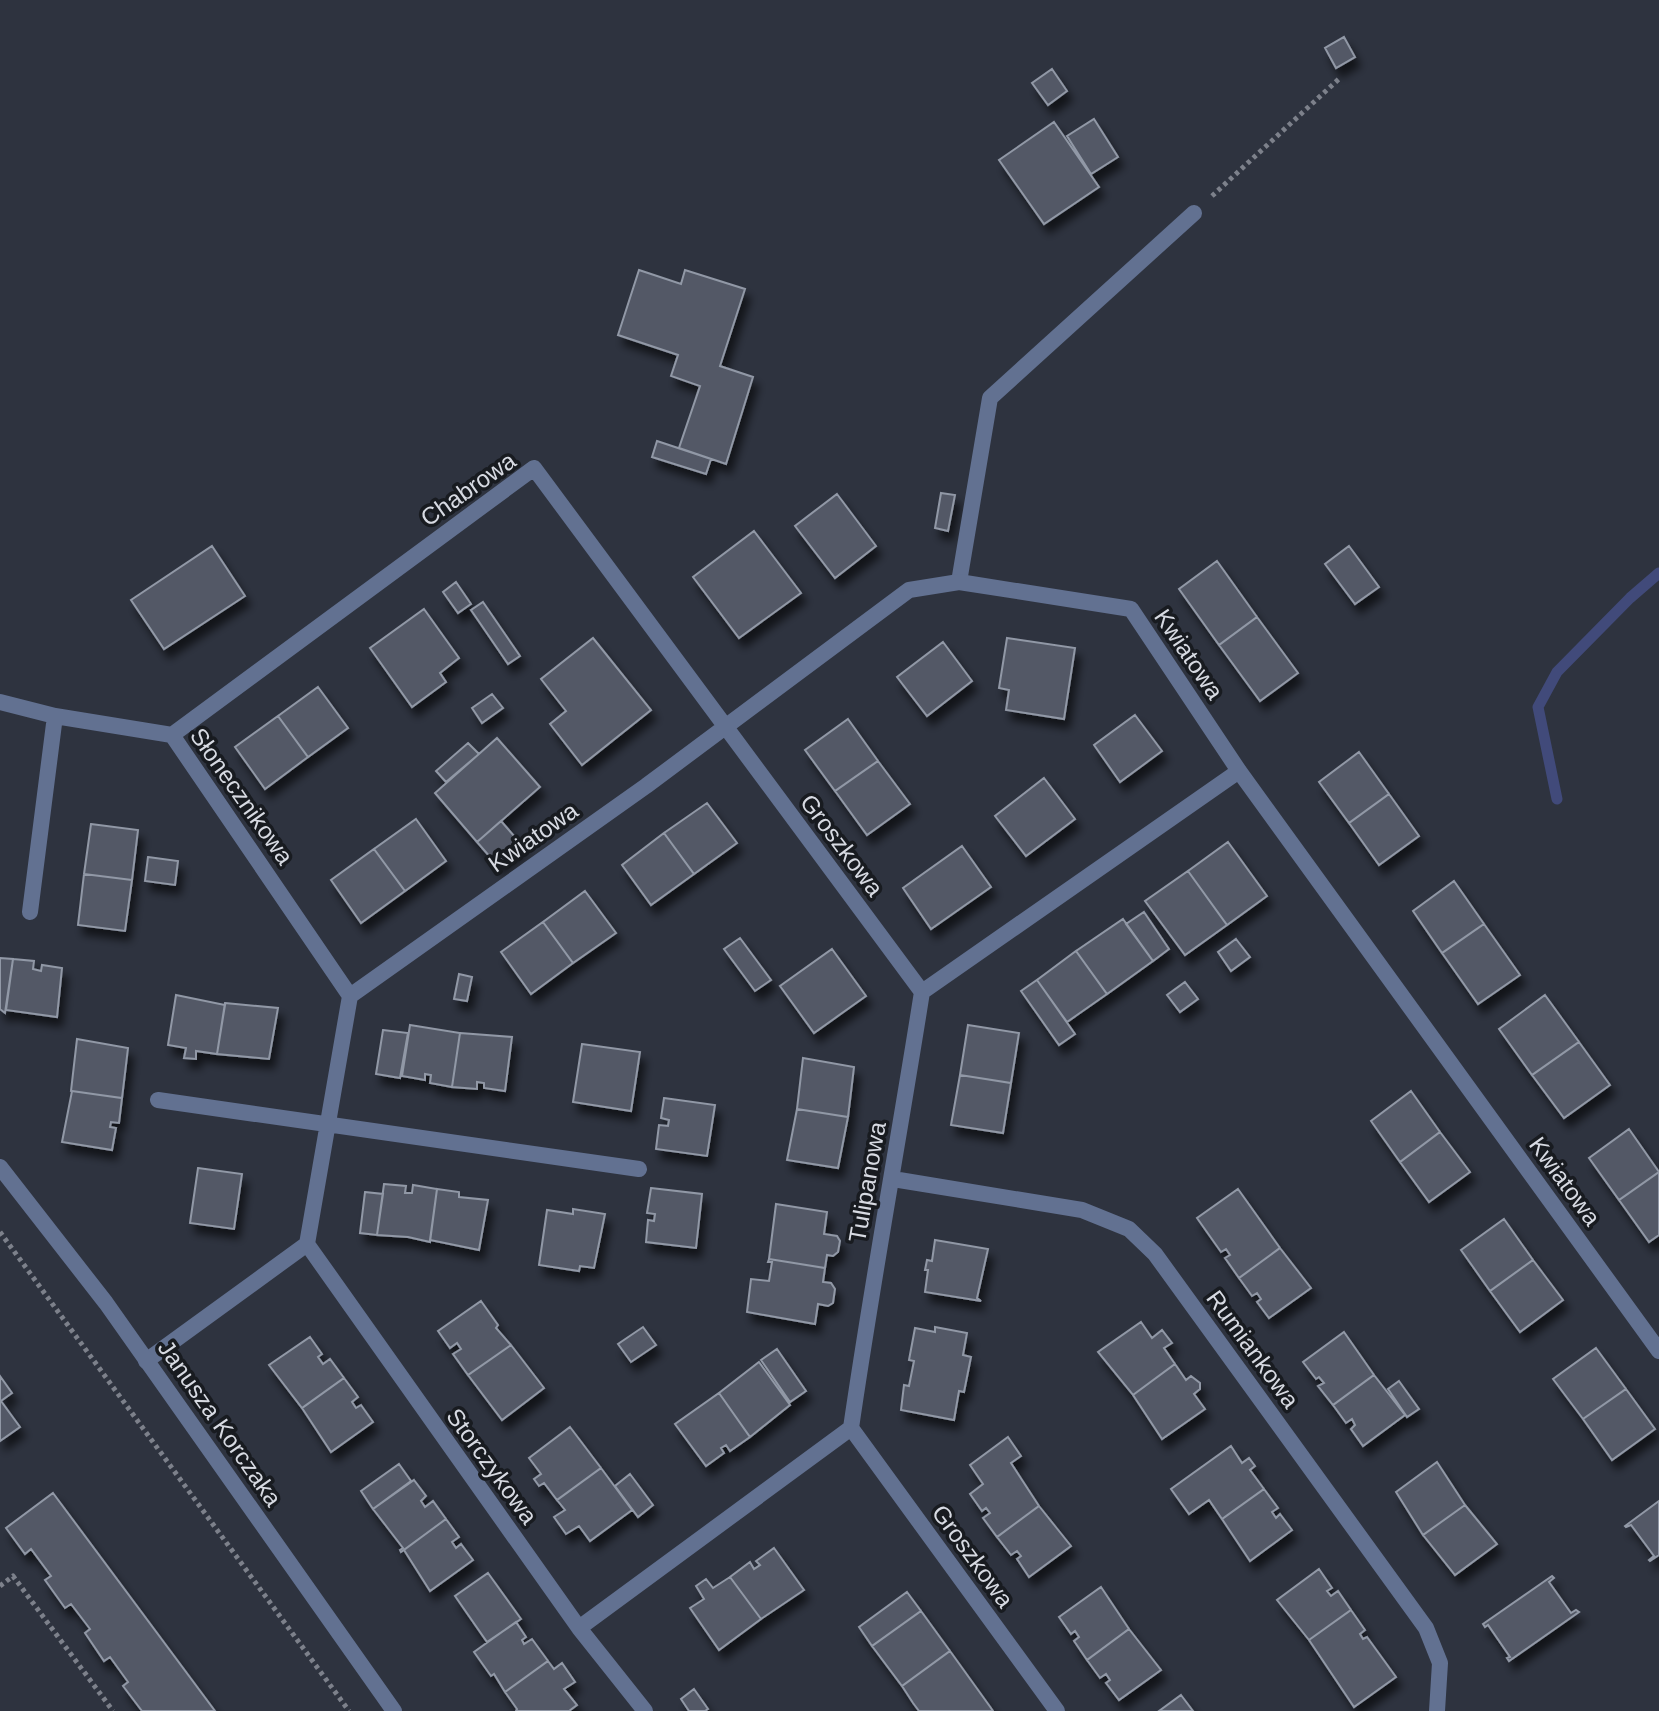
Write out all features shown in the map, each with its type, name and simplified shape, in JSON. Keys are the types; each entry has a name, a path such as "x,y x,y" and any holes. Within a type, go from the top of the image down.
{"street":[{"path":"959,582 990,398 1194,213"},
{"name":"Chabrowa","path":"172,735 534,468 724,727"},
{"name":"Kwiatowa","path":"350,996 623,803 909,590 959,582 1131,609 1239,771 1659,1351"},
{"name":"Słonecznikowa","path":"0,702 55,716 172,735 350,996"},
{"path":"30,912 55,716"},
{"name":"Groszkowa","path":"724,727 922,992"},
{"path":"922,992 1239,771"},
{"name":"Tulipanowa","path":"851,1428 922,992"},
{"path":"146,1361 307,1244 350,996"},
{"path":"158,1100 639,1169"},
{"name":"Janusza Korczaka","path":"0,1167 106,1303 394,1711"},
{"name":"Rumiankowa","path":"893,1179 1082,1210 1129,1229 1155,1254 1426,1628 1440,1663 1437,1711"},
{"name":"Storczykowa","path":"307,1244 579,1628 645,1711"},
{"path":"579,1628 851,1428"},
{"name":"Groszkowa","path":"851,1428 1057,1711"}],"path":[{"path":"1194,213 1341,77"},
{"path":"0,1232 349,1711"},
{"path":"0,1586 13,1576 113,1711"}],"building":[{"path":"1344,37 1355,57 1336,68 1325,48"},
{"path":"1052,69 1067,91 1048,105 1032,83"},
{"path":"1094,119 1118,157 1091,174 1067,136"},
{"path":"1054,122 1099,187 1044,224 999,160"},
{"path":"639,270 681,284 685,270 745,289 720,366 753,377 726,464 679,448 700,386 671,376 678,355 618,335"},
{"path":"657,441 711,459 706,474 652,457"},
{"path":"941,493 955,495 948,531 935,528"},
{"path":"837,494 876,546 835,578 795,526"},
{"path":"754,531 801,593 739,638 693,577"},
{"path":"212,546 245,596 164,649 131,600"},
{"path":"1349,546 1379,587 1355,604 1325,564"},
{"path":"1217,561 1257,617 1219,645 1179,589"},
{"path":"456,582 471,604 458,613 443,592"},
{"path":"483,602 520,656 508,664 471,610"},
{"path":"424,609 459,658 440,673 446,682 412,707 370,648"},
{"path":"1257,617 1298,673 1260,701 1219,645"},
{"path":"593,638 651,710 582,765 550,724 566,711 541,679"},
{"path":"1007,638 1075,648 1064,719 1006,710 1009,690 999,688"},
{"path":"943,642 972,681 927,716 897,677"},
{"path":"318,687 348,728 308,757 278,716"},
{"path":"492,694 503,708 482,723 472,708"},
{"path":"1135,715 1162,751 1120,782 1094,745"},
{"path":"278,716 308,757 265,789 235,747"},
{"path":"848,719 878,761 835,791 805,750"},
{"path":"497,738 540,787 477,842 435,793"},
{"path":"468,743 479,754 446,782 436,771"},
{"path":"1359,752 1389,794 1349,823 1319,782"},
{"path":"878,761 910,804 867,835 835,791"},
{"path":"1044,778 1075,819 1026,856 995,816"},
{"path":"1389,794 1419,836 1379,865 1349,823"},
{"path":"707,803 737,843 694,874 664,833"},
{"path":"416,819 446,861 405,891 374,849"},
{"path":"501,821 522,845 497,865 477,842"},
{"path":"91,824 138,830 132,880 84,874"},
{"path":"664,833 694,874 651,905 622,865"},
{"path":"1228,842 1267,896 1227,925 1188,871"},
{"path":"962,846 991,887 931,929 903,888"},
{"path":"374,849 405,891 361,923 331,880"},
{"path":"148,857 178,861 175,885 145,881"},
{"path":"1188,871 1227,925 1185,955 1145,901"},
{"path":"84,874 132,880 125,931 78,925"},
{"path":"1454,881 1484,924 1442,953 1413,911"},
{"path":"585,891 616,933 573,963 543,922"},
{"path":"1144,912 1169,949 1153,961 1126,924"},
{"path":"1123,919 1153,961 1107,994 1076,951"},
{"path":"543,922 573,963 531,994 501,952"},
{"path":"1484,924 1520,975 1478,1004 1442,953"},
{"path":"740,938 771,980 755,991 724,949"},
{"path":"1236,939 1250,957 1231,971 1218,952"},
{"path":"832,949 866,996 814,1033 780,986"},
{"path":"1076,951 1107,994 1067,1022 1037,980"},
{"path":"0,958 13,959 5,1013 0,1009"},
{"path":"13,959 34,961 33,969 41,971 42,965 62,968 57,1017 6,1010"},
{"path":"459,974 472,977 467,1001 454,999"},
{"path":"1037,980 1075,1034 1059,1045 1021,991"},
{"path":"1185,982 1198,999 1180,1012 1167,995"},
{"path":"176,995 225,1005 217,1054 196,1051 196,1059 184,1058 186,1048 168,1045"},
{"path":"1545,995 1579,1042 1532,1075 1499,1029"},
{"path":"225,1003 278,1008 269,1059 217,1054"},
{"path":"410,1025 460,1033 452,1087 430,1083 431,1075 425,1074 425,1080 402,1076"},
{"path":"968,1025 1019,1033 1011,1083 960,1075"},
{"path":"383,1030 408,1033 400,1078 376,1074"},
{"path":"460,1033 512,1037 505,1091 484,1088 484,1083 477,1082 477,1089 452,1087"},
{"path":"77,1039 128,1048 122,1098 71,1091"},
{"path":"1579,1042 1610,1085 1564,1118 1532,1075"},
{"path":"582,1044 640,1052 631,1111 573,1102"},
{"path":"803,1058 854,1067 848,1117 797,1109"},
{"path":"960,1075 1011,1083 1003,1133 951,1125"},
{"path":"72,1091 122,1098 119,1123 111,1122 110,1127 116,1128 112,1150 62,1142"},
{"path":"1411,1091 1440,1132 1400,1162 1371,1121"},
{"path":"664,1098 715,1105 707,1156 656,1149 659,1125 668,1126 669,1120 661,1118"},
{"path":"797,1109 848,1117 838,1168 787,1160"},
{"path":"1629,1129 1659,1172 1619,1200 1589,1158"},
{"path":"1440,1132 1470,1172 1429,1202 1400,1162"},
{"path":"198,1168 242,1174 234,1229 190,1223"},
{"path":"1659,1172 1659,1235 1649,1242 1619,1200"},
{"path":"384,1184 406,1186 405,1193 412,1193 413,1185 437,1189 430,1242 377,1235"},
{"path":"651,1188 702,1194 696,1248 646,1242 648,1220 654,1221 655,1214 647,1213"},
{"path":"437,1189 459,1192 459,1197 488,1200 479,1250 430,1240"},
{"path":"1238,1189 1280,1248 1239,1278 1225,1258 1230,1255 1226,1249 1221,1252 1197,1218"},
{"path":"365,1192 383,1194 377,1235 360,1233"},
{"path":"776,1204 827,1212 824,1234 837,1236 840,1241 838,1252 833,1256 827,1255 825,1268 769,1259"},
{"path":"573,1209 605,1214 594,1268 580,1266 579,1271 539,1265 547,1210 573,1214"},
{"path":"1504,1219 1533,1260 1490,1291 1461,1250"},
{"path":"935,1240 988,1249 977,1298 981,1301 925,1292 928,1270 925,1270 927,1260 932,1261"},
{"path":"1280,1248 1311,1288 1269,1318 1257,1302 1261,1299 1257,1293 1252,1296 1239,1278"},
{"path":"769,1259 825,1268 823,1282 831,1283 835,1289 833,1303 828,1306 818,1304 815,1324 747,1312 751,1279 769,1281 772,1262 768,1262"},
{"path":"1533,1260 1563,1300 1520,1332 1490,1291"},
{"path":"481,1301 498,1325 496,1328 511,1345 468,1375 453,1354 461,1349 457,1343 450,1348 438,1331"},
{"path":"1141,1322 1152,1338 1162,1330 1172,1343 1164,1348 1175,1364 1133,1395 1098,1352"},
{"path":"643,1327 656,1345 631,1362 618,1344"},
{"path":"935,1327 967,1333 963,1355 971,1357 964,1392 959,1391 954,1420 901,1410 904,1385 909,1386 914,1361 909,1360 915,1328 935,1332"},
{"path":"1344,1332 1374,1375 1333,1405 1318,1386 1324,1383 1319,1377 1316,1379 1303,1362"},
{"path":"310,1337 322,1354 318,1357 323,1364 330,1359 344,1378 302,1408 269,1365"},
{"path":"511,1345 544,1388 502,1420 468,1375"},
{"path":"1596,1348 1626,1389 1583,1419 1553,1379"},
{"path":"777,1349 806,1391 790,1402 761,1360"},
{"path":"759,1362 790,1405 750,1437 719,1393"},
{"path":"1175,1364 1186,1380 1191,1376 1200,1383 1200,1389 1194,1394 1205,1409 1162,1439 1133,1395"},
{"path":"1374,1375 1405,1415 1363,1446 1351,1429 1355,1425 1352,1419 1346,1423 1333,1405"},
{"path":"0,1376 12,1393 1,1401 20,1427 0,1441"},
{"path":"344,1378 358,1397 352,1402 356,1408 361,1405 373,1422 331,1452 302,1408"},
{"path":"1399,1381 1419,1409 1407,1417 1388,1389"},
{"path":"1626,1389 1655,1429 1612,1460 1583,1419"},
{"path":"719,1393 750,1437 730,1451 726,1445 721,1448 724,1453 706,1466 675,1424"},
{"path":"570,1427 601,1468 557,1500 544,1483 539,1486 534,1479 541,1474 529,1458"},
{"path":"1008,1437 1021,1456 1011,1463 1039,1506 997,1537 983,1518 990,1513 986,1508 982,1511 970,1494 983,1484 970,1465"},
{"path":"1231,1446 1242,1463 1249,1458 1255,1466 1250,1470 1264,1489 1222,1519 1209,1500 1189,1514 1171,1489"},
{"path":"1437,1462 1465,1505 1423,1535 1396,1492"},
{"path":"399,1464 411,1481 373,1509 361,1491"},
{"path":"601,1468 632,1510 590,1541 579,1526 566,1534 554,1517 565,1510 557,1500"},
{"path":"630,1474 653,1505 638,1517 615,1486"},
{"path":"414,1480 426,1496 421,1501 425,1507 433,1501 446,1519 401,1552 403,1548 373,1509"},
{"path":"1264,1489 1278,1508 1272,1512 1276,1518 1280,1514 1292,1530 1250,1561 1222,1519"},
{"path":"53,1493 215,1711 142,1711 123,1686 128,1682 110,1657 104,1661 85,1633 90,1629 71,1604 65,1608 45,1580 51,1576 31,1549 25,1554 6,1528"},
{"path":"1659,1501 1659,1555 1650,1561 1654,1556 1631,1525 1625,1526"},
{"path":"1465,1505 1497,1544 1455,1575 1423,1535"},
{"path":"1039,1506 1071,1546 1029,1577 1017,1559 1021,1556 1017,1551 1011,1555 997,1537"},
{"path":"446,1519 459,1537 452,1542 456,1548 461,1544 473,1560 430,1591 404,1550"},
{"path":"774,1548 804,1590 761,1619 730,1577 750,1562 754,1569 760,1565 756,1561"},
{"path":"1319,1569 1332,1588 1327,1591 1331,1596 1338,1591 1351,1610 1309,1640 1277,1600"},
{"path":"488,1573 521,1619 487,1642 455,1596"},
{"path":"1552,1576 1554,1578 1549,1582 1571,1613 1579,1612 1509,1661 1507,1658 1510,1657 1488,1625 1485,1627 1483,1624"},
{"path":"730,1577 761,1619 719,1650 690,1608 704,1599 696,1586 706,1579 713,1588"},
{"path":"1101,1587 1129,1629 1087,1660 1074,1641 1079,1637 1075,1631 1071,1634 1059,1617"},
{"path":"907,1592 921,1611 872,1646 859,1627"},
{"path":"1351,1610 1365,1630 1360,1634 1363,1639 1367,1637 1396,1677 1354,1707 1309,1640"},
{"path":"921,1611 950,1651 902,1686 872,1646"},
{"path":"516,1622 526,1637 522,1640 524,1644 532,1639 548,1661 505,1692 474,1652"},
{"path":"1129,1629 1161,1670 1119,1700 1106,1683 1110,1680 1106,1674 1100,1678 1087,1660"},
{"path":"950,1651 993,1711 919,1711 913,1703 902,1686"},
{"path":"548,1661 554,1669 562,1663 575,1682 564,1689 577,1705 569,1711 516,1711 505,1692"},
{"path":"694,1689 708,1709 705,1711 689,1711 681,1699"},
{"path":"1181,1695 1193,1711 1159,1711"}],"waterway":[{"path":"1557,799 1538,707 1557,672 1659,573"}]}
